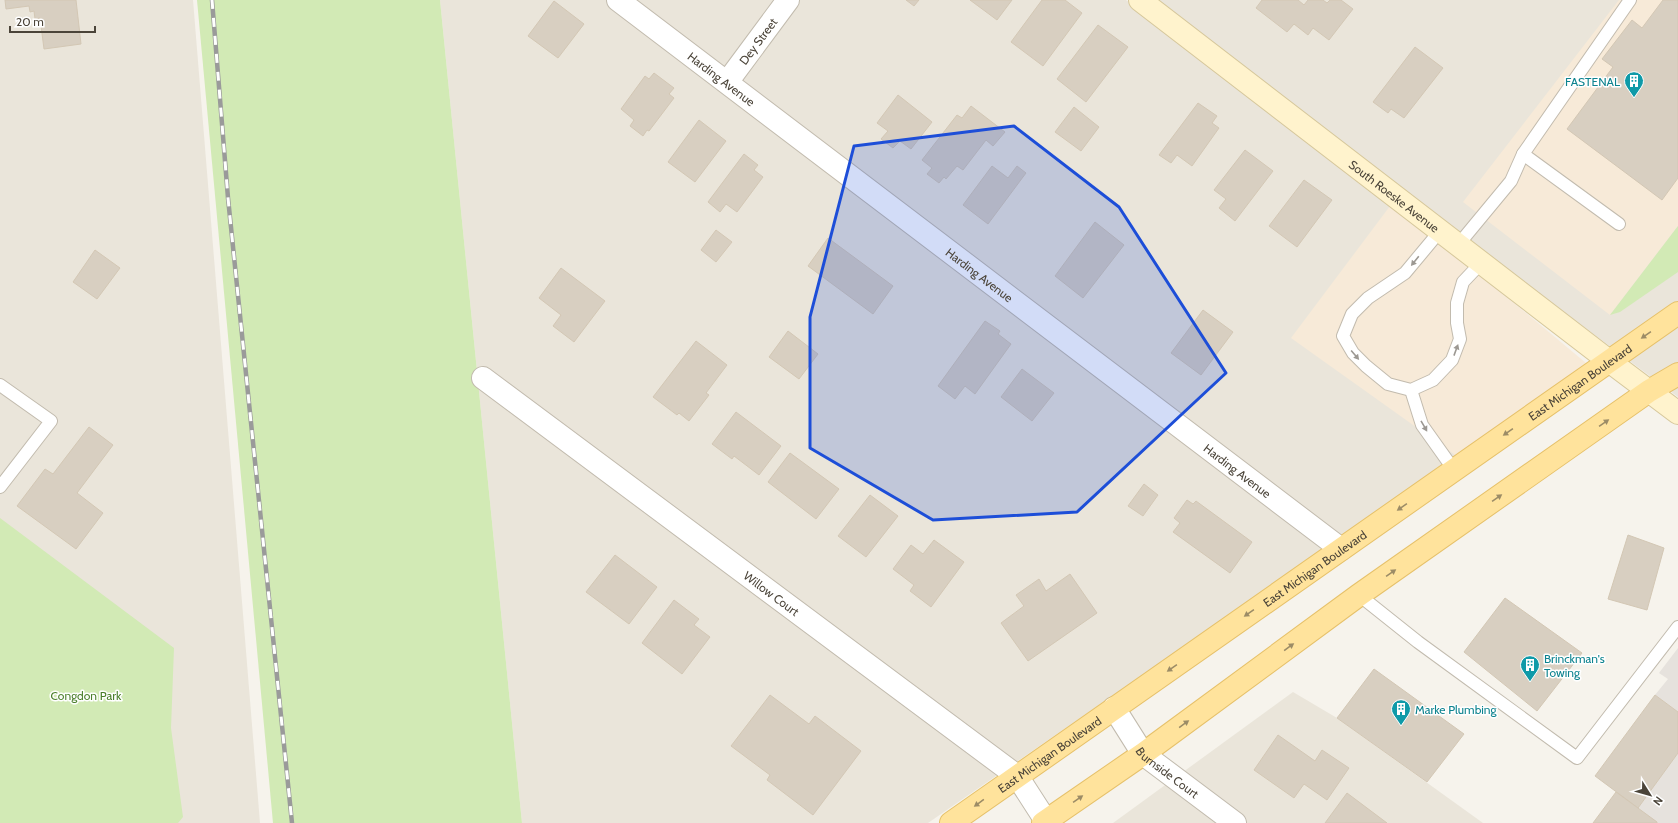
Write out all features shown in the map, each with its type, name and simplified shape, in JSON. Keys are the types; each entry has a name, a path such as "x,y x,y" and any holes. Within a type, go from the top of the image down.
{"main road":[{"name":"East Michigan Boulevard","path":"951,823 1678,313"},
{"path":"1044,822 1143,754 1359,595 1648,391 1678,374"}],"street":[{"name":"Harding Avenue","path":"618,0 728,81 1341,549"},
{"name":"Dey Street","path":"728,81 788,0"},
{"name":"South Roeske Avenue","path":"1140,0 1648,391 1678,412"},
{"name":"Willow Court","path":"484,378 1017,776 1044,822"},
{"name":"Burnside Court","path":"1114,708 1143,754 1235,823"}],"lane":[{"path":"1458,245 1511,181 1523,154 1630,0"},
{"path":"1523,154 1618,224"},
{"path":"1440,231 1405,273 1368,298 1352,314 1343,336 1353,352 1366,366 1388,384 1411,390 1432,380 1452,360 1460,339 1457,323 1457,304 1463,282 1481,263"},
{"path":"0,385 51,421 0,486"},
{"path":"1411,390 1422,425 1454,470"},
{"path":"1359,595 1418,642 1577,758 1678,627"}],"highlighted area":[{"path":"1014,126 1119,207 1226,373 1077,512 933,520 810,448 810,317 854,146"}],"shaded area":[{"path":"0,0 193,0 260,823 0,823"},
{"path":"440,0 1126,0 1393,202 1458,457 928,823 522,823"},
{"path":"1145,0 1678,0 1678,397"},
{"path":"1619,0 1678,0 1678,226 1610,315 1463,202"},
{"path":"1393,202 1586,363 1458,457 1291,338"},
{"path":"1678,648 1678,712 1655,695 1668,679 1659,673"},
{"path":"1293,692 1337,718 1483,823 1113,823"},
{"path":"1678,753 1678,823 1657,823 1638,808"}],"green space":[{"path":"197,0 440,0 522,823 273,823"},
{"path":"1678,226 1678,272 1620,312 1610,315"},
{"name":"Congdon Park","path":"0,518 174,648 171,728 183,817 178,823 0,823"}],"building":[{"path":"5,0 76,0 81,44 44,49 40,18 35,19 34,11 30,12 29,6 6,9"},
{"path":"906,0 919,0 914,6"},
{"path":"970,0 1012,0 997,20"},
{"path":"1042,0 1065,0 1082,13 1043,66 1011,42"},
{"path":"1262,0 1298,0 1304,5 1308,0 1323,0 1327,3 1330,0 1341,0 1353,9 1329,40 1313,28 1308,35 1294,24 1287,32 1256,8"},
{"name":"FASTENAL","path":"1663,0 1678,0 1678,178 1662,200 1567,129 1613,67 1602,59 1632,20 1642,28"},
{"path":"554,1 584,24 558,58 528,36"},
{"path":"1098,25 1128,47 1086,102 1057,79"},
{"path":"1415,47 1443,68 1404,118 1391,109 1388,113 1373,102"},
{"path":"654,73 674,88 669,94 674,98 649,131 647,130 643,136 630,126 634,120 621,109 645,76 649,79"},
{"path":"898,95 932,122 911,149 900,141 893,148 881,139 888,131 877,123"},
{"path":"1198,103 1217,116 1212,123 1219,128 1192,166 1177,155 1171,163 1159,155"},
{"path":"971,106 1005,132 993,146 986,140 963,170 957,166 946,179 944,177 939,183 927,174 932,168 922,160 957,115 962,118"},
{"path":"1074,107 1099,127 1081,151 1055,132"},
{"path":"699,120 726,141 695,182 668,162"},
{"path":"1245,150 1273,171 1235,221 1219,208 1226,199 1214,190"},
{"path":"744,154 758,165 754,170 763,177 737,212 726,204 720,212 708,202"},
{"path":"992,166 1008,178 1017,166 1026,173 988,224 963,205"},
{"path":"1304,180 1332,200 1297,247 1269,226"},
{"path":"1095,222 1124,245 1083,298 1055,276"},
{"path":"716,230 732,242 716,262 701,250"},
{"path":"828,238 893,286 873,314 808,266"},
{"path":"95,250 120,268 97,299 73,282"},
{"path":"561,268 605,301 574,342 553,326 561,315 539,298"},
{"path":"1203,310 1233,332 1201,375 1171,353"},
{"path":"985,321 1000,331 998,334 1011,344 975,394 965,386 955,399 938,386"},
{"path":"788,331 818,354 799,379 769,357"},
{"path":"696,341 727,365 706,393 709,395 689,421 679,413 677,415 653,397"},
{"path":"1022,369 1054,393 1032,421 1001,397"},
{"path":"736,412 781,446 759,475 734,456 732,459 712,444"},
{"path":"89,427 113,445 77,493 103,513 76,549 17,506 45,469 53,474"},
{"path":"790,453 839,489 816,519 768,482"},
{"path":"1144,484 1158,495 1143,516 1128,506"},
{"path":"870,495 898,516 866,557 838,536"},
{"path":"1187,500 1193,504 1196,501 1252,542 1230,573 1173,532 1180,523 1174,518"},
{"path":"1628,535 1664,548 1647,610 1608,599"},
{"path":"934,540 964,562 931,607 910,591 914,585 893,569 911,545 923,554"},
{"path":"615,555 657,587 629,624 586,592"},
{"path":"1070,574 1097,613 1028,661 1001,623 1024,606 1016,595 1039,579 1046,591"},
{"name":"Brinckman's Towing","path":"1505,598 1582,653 1537,711 1464,652"},
{"path":"674,600 699,619 694,625 710,637 682,674 642,643"},
{"name":"Marke Plumbing","path":"1374,669 1464,734 1427,782 1337,718"},
{"path":"770,695 809,724 815,716 861,751 813,815 767,780 770,775 731,746"},
{"path":"1655,695 1678,712 1678,753 1638,808 1595,776"},
{"path":"1278,735 1315,761 1322,750 1349,768 1327,800 1304,784 1294,798 1254,770"},
{"path":"1616,792 1657,822 1657,823 1593,823"},
{"path":"1347,793 1387,823 1325,823"}],"railway":[{"path":"212,0 228,198 292,823"}],"place":[{"name":"FASTENAL","path":"1634,98"},
{"name":"Brinckman's Towing","path":"1530,682"},
{"name":"Marke Plumbing","path":"1401,726"}]}
